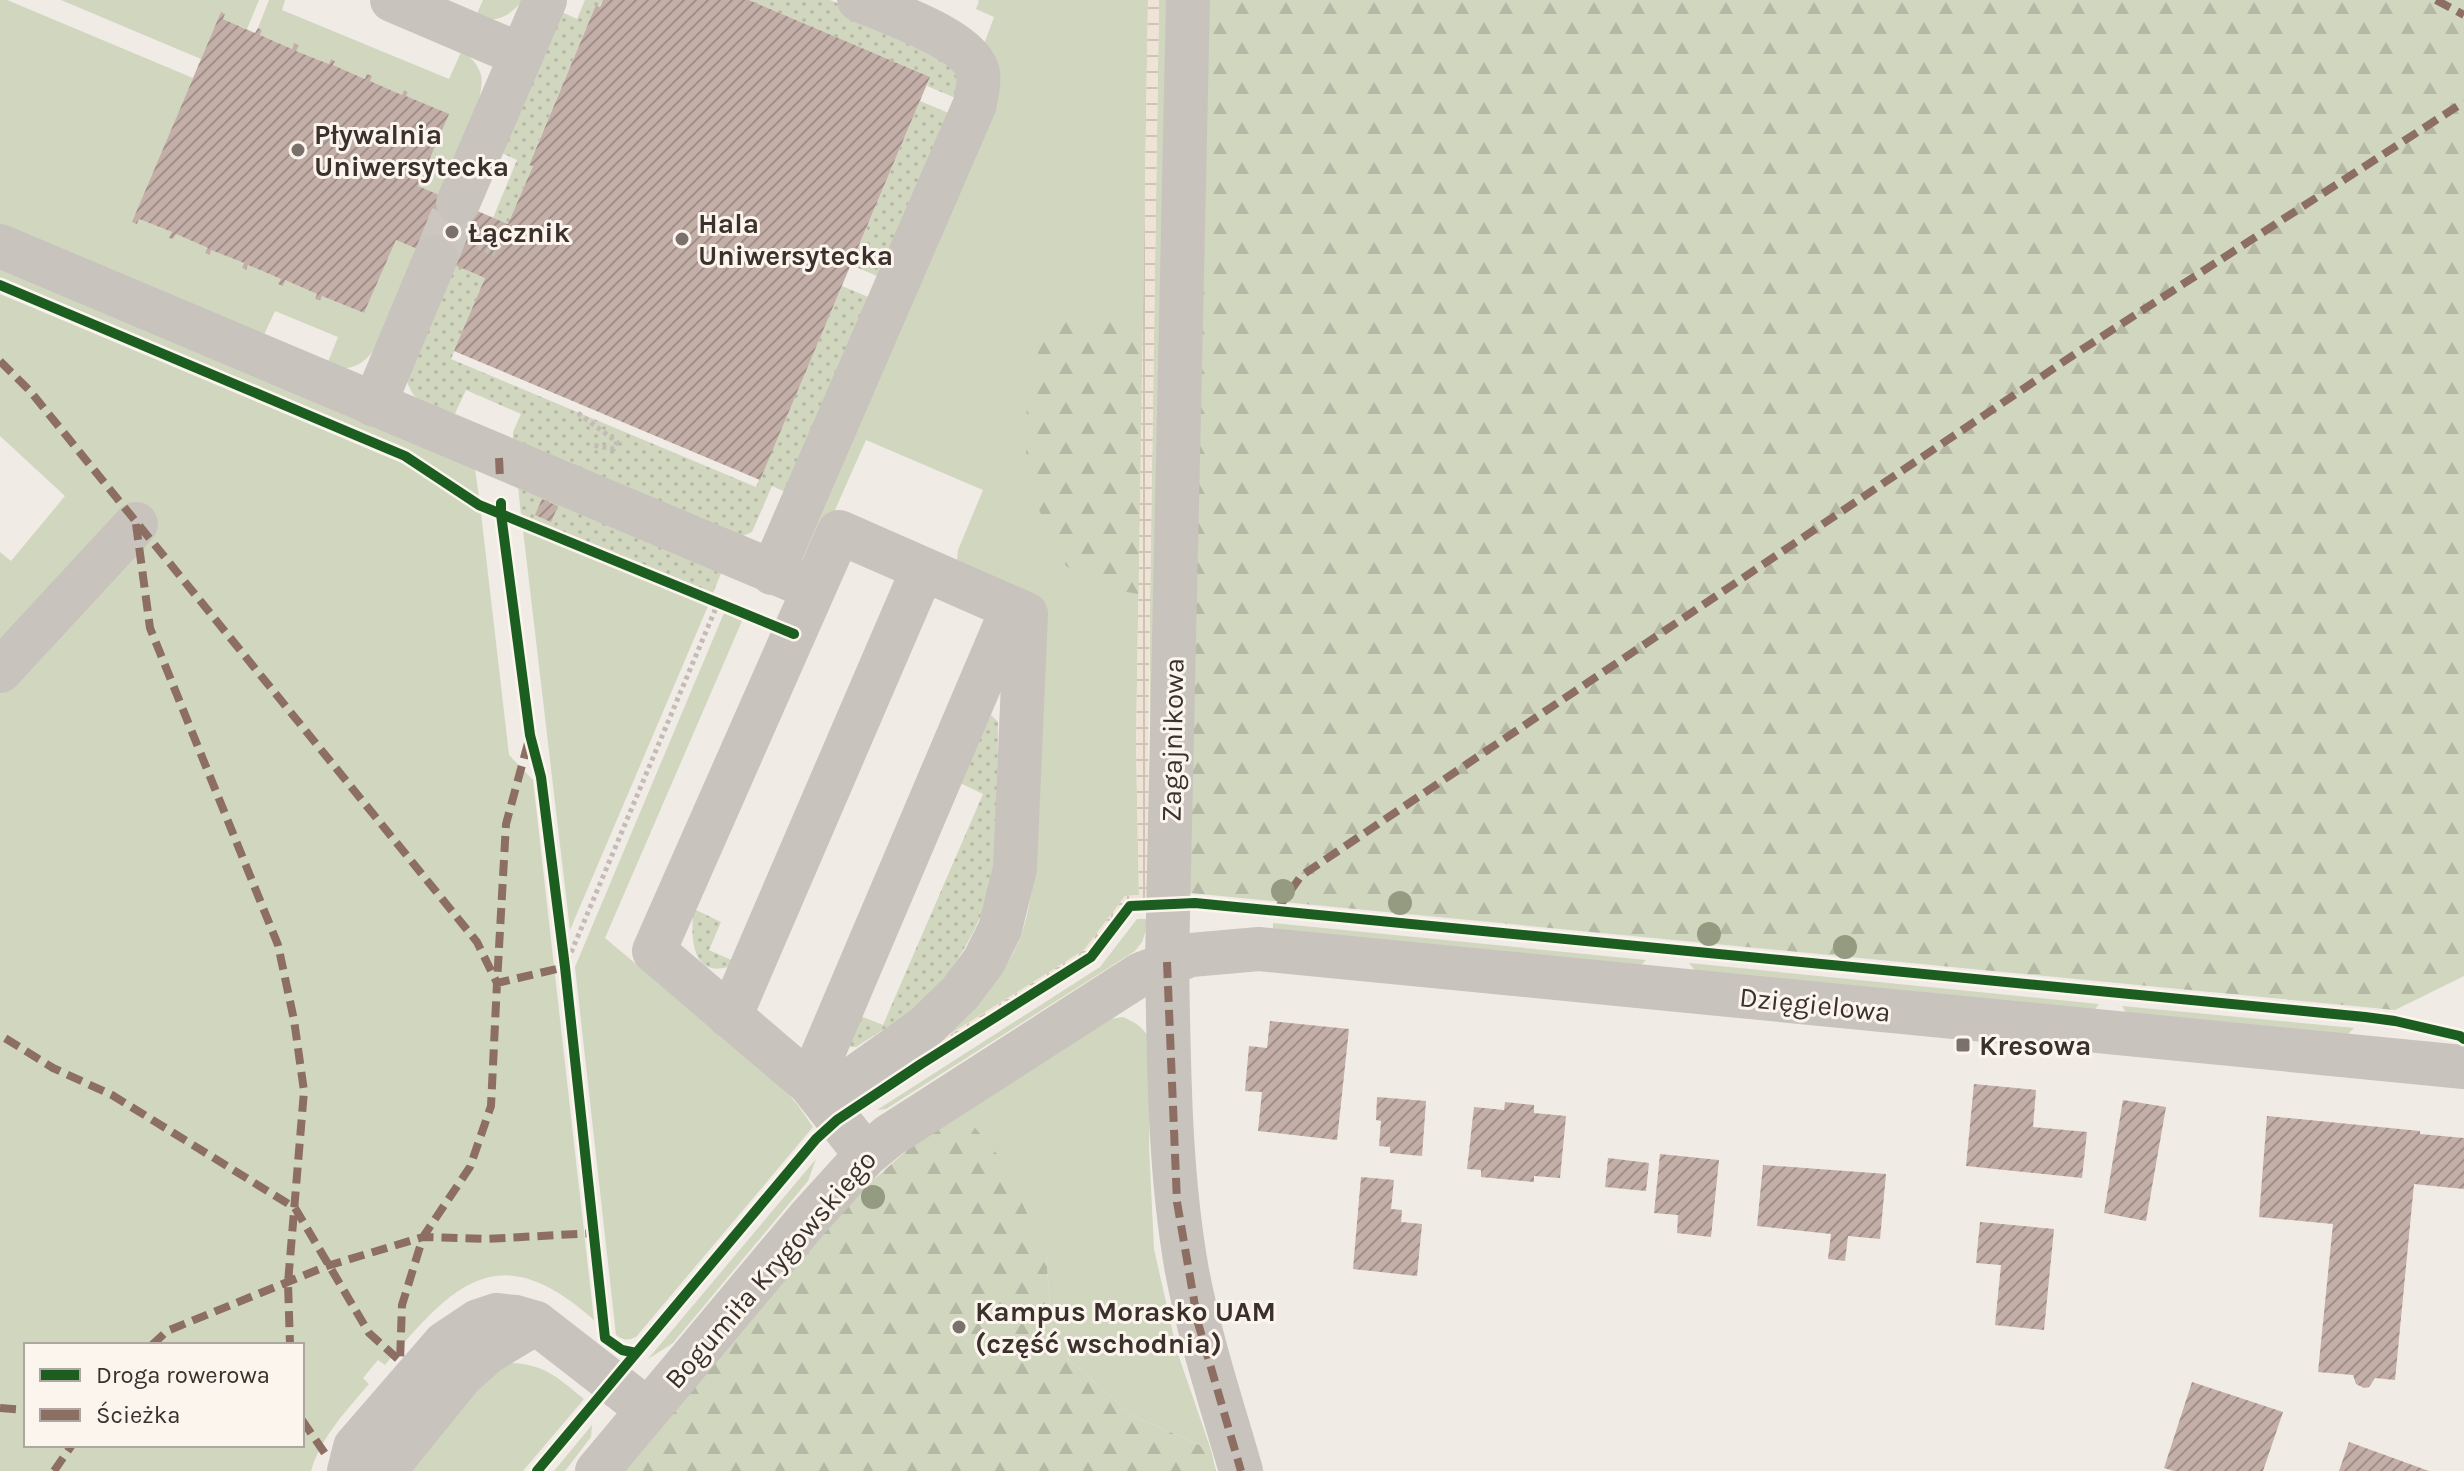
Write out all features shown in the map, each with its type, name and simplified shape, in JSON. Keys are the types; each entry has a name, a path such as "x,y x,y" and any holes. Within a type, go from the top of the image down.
{"street":[{"path":"392,0 521,55"},
{"path":"458,203 545,0"},
{"path":"772,573 975,104 978,72 963,49 929,30 859,0"},
{"name":"Zagajnikowa","path":"1188,0 1167,962 1177,1202 1198,1323 1241,1471"},
{"path":"0,246 814,589"},
{"path":"374,405 436,257"},
{"path":"0,671 136,524"},
{"path":"817,1092 933,1019 960,993 984,961 1000,929 1015,868 1026,614 839,532 654,951 817,1092 866,1155"},
{"path":"730,1017 923,569"},
{"path":"817,1092 1012,609"},
{"name":"Dzięgielowa","path":"1167,962 1213,951 1259,949 2464,1067"},
{"name":"Bogumiła Krygowskiego","path":"597,1471 808,1219 866,1155 939,1102 1052,1029 1115,989 1167,962"},
{"path":"349,1471 355,1447 445,1343 478,1321 496,1315 536,1323 648,1410"},
{"path":"384,1471 462,1375 488,1352 536,1323"}],"path":[{"path":"565,967 718,603"}],"green space":[{"path":"0,0 7,0 193,78 133,221 137,224 139,219 172,232 170,238 173,239 176,234 208,248 206,252 210,254 211,250 244,263 242,268 245,270 248,265 281,279 279,283 283,285 285,280 317,294 315,299 319,301 322,296 364,313 396,240 419,250 368,357 352,367 326,367 338,337 275,311 262,339 0,229"},
{"path":"61,0 259,0 247,29 223,19 225,14 221,13 201,59"},
{"path":"269,0 285,0 282,10 449,79 462,50 473,61 481,75 479,100 441,196 418,186 448,115 406,96 408,92 404,90 402,95 333,65 335,61 331,59 329,64 296,51 298,46 294,44 292,49 260,35 262,30 258,28"},
{"path":"483,0 523,0 513,11 489,20 475,18"},
{"path":"585,0 603,0 586,29 529,164 533,166 508,224 493,218 517,160 500,152 560,11 577,19"},
{"path":"749,0 830,0 928,41 943,51 959,81 958,99 927,86 930,77"},
{"path":"977,0 1148,0 1136,745 1139,895 1125,896 1084,950 947,1036 1006,965 1020,938 1028,910 1033,882 1040,601 957,560 958,550 983,490 866,440 819,546 805,567 797,555 994,17 976,9"},
{"path":"1159,0 1174,0 1150,868 1150,593"},
{"path":"1206,0 2464,0 2464,976 2395,1010 1190,893"},
{"path":"920,101 951,114 882,278 851,265"},
{"path":"453,264 485,278 451,359 756,487 842,286 873,299 790,494 772,486 752,532 736,539 513,440 521,414 466,390 452,420 418,400 406,378"},
{"path":"0,267 475,469 479,497 408,451 0,279"},
{"path":"0,294 402,463 481,513 509,755 533,780 594,1320 560,1294 530,1280 504,1275 479,1280 456,1293 433,1312 385,1365 378,1360 363,1378 369,1384 328,1436 311,1471 0,1471 0,552 11,561 65,496 0,436"},
{"path":"1143,314 1139,594 1102,588 1066,566 1026,483 1027,386 1042,341 1074,316"},
{"path":"518,486 722,571 713,593 521,515"},
{"path":"523,530 708,606 570,930"},
{"path":"724,613 742,621 605,938 777,1082 813,1127 636,1337 626,1339 616,1335 575,967"},
{"path":"991,715 998,722 998,815 994,870 985,905 958,959 934,990 906,1015 856,1047 851,1047 848,1043 858,1015 883,1025 983,794 958,782"},
{"path":"694,909 721,922 709,950 738,963 723,968 703,964 694,946"},
{"path":"1137,919 1150,919 1142,942 1135,951 886,1109 877,1110 1100,967"},
{"path":"1273,923 1646,960 1639,967 1273,932"},
{"path":"1689,963 2099,1004 2093,1012 1697,973"},
{"path":"2122,1006 2354,1028 2345,1037 2128,1016"},
{"path":"1123,1017 1140,1026 1151,1042 1149,1146 1154,1249 1177,1351 1211,1450 1133,1416 1053,1346 1046,1253 961,1111 1111,1019"},
{"name":"Kampus Morasko UAM (część wschodnia)","path":"961,1111 1001,1159 1046,1253 1053,1346 1133,1416 1211,1450 1216,1471 623,1471 850,1201 915,1143"},
{"path":"816,1159 808,1181 673,1343 648,1359"},
{"path":"511,1363 542,1370 584,1399 523,1471 398,1471 473,1382"},
{"path":"592,1425 591,1437 565,1471 554,1471"}],"shaded area":[{"path":"1148,0 1159,0 1148,745 1150,905 1130,906 1091,957 865,1102 858,1093 1084,950 1125,896 1139,895 1136,745"}],"building":[{"name":"Hala Uniwersytecka","path":"603,0 749,0 930,77 760,480 454,351 485,278 396,240 364,313 322,296 320,301 315,299 317,294 285,280 283,286 278,284 281,279 248,265 246,270 242,268 244,263 211,250 210,255 205,253 208,248 176,234 173,239 169,238 172,232 139,219 137,224 132,222 221,12 225,14 223,19 255,33 258,28 262,30 260,35 292,49 294,43 299,45 296,51 329,64 331,59 335,61 333,65 365,79 367,74 372,76 370,81 402,95 404,90 408,92 406,96 449,114 418,186 508,224 533,166 529,165 596,5 600,7"},
{"path":"542,499 558,506 551,522 535,515"},
{"path":"1270,1021 1349,1029 1337,1140 1258,1131 1262,1092 1245,1091 1249,1046 1267,1048"},
{"path":"1974,1084 2036,1090 2033,1127 2087,1132 2082,1178 1966,1166"},
{"path":"1377,1097 1426,1101 1422,1156 1390,1153 1390,1147 1379,1146 1381,1121 1376,1120"},
{"path":"2123,1100 2166,1107 2146,1221 2104,1213"},
{"path":"1505,1102 1534,1105 1534,1113 1566,1116 1560,1178 1534,1176 1534,1182 1481,1177 1481,1170 1467,1169 1474,1107 1504,1110"},
{"path":"2267,1116 2464,1138 2464,1189 2414,1184 2395,1380 2375,1378 2369,1387 2364,1388 2356,1384 2353,1375 2318,1372 2333,1224 2259,1217"},
{"path":"1660,1154 1719,1160 1711,1237 1677,1233 1678,1215 1654,1213"},
{"path":"1608,1158 1649,1163 1646,1191 1605,1187"},
{"path":"1763,1165 1886,1174 1880,1239 1848,1236 1845,1261 1828,1259 1831,1234 1757,1226"},
{"path":"1361,1177 1394,1180 1391,1209 1402,1210 1401,1222 1422,1224 1417,1276 1353,1269"},
{"path":"1980,1222 2054,1229 2044,1330 1995,1325 2001,1265 1976,1263"},
{"path":"2192,1382 2283,1412 2263,1471 2174,1471 2164,1468"},
{"path":"2349,1442 2429,1471 2339,1471"}],"tunnel":[{"path":"436,257 458,203"}],"marked path":[{"path":"2436,0 2464,15"},
{"path":"1276,911 1301,876 2075,354 2464,102"},
{"path":"0,361 30,391 477,942 497,983 491,1106 470,1167 423,1237 402,1305 400,1361 369,1333 295,1208 112,1095 53,1068 0,1035"},
{"path":"499,458 500,478"},
{"path":"136,524 150,628 278,945 294,1020 304,1091 288,1283 290,1343"},
{"path":"528,743 506,824 497,983 565,967"},
{"path":"1167,962 1177,1202 1198,1323 1241,1471"},
{"path":"154,1343 167,1331 327,1266 423,1237 486,1239 594,1233"},
{"path":"0,1408 24,1410"},
{"path":"304,1423 326,1455"},
{"path":"54,1471 71,1447"}],"cycle path":[{"path":"0,285 405,456 479,505 501,514 530,735 541,777 565,967 605,1338 622,1350 636,1353"},
{"path":"501,503 501,514 794,634"},
{"path":"537,1471 816,1139 837,1120 921,1064 1091,957 1130,906 1195,903 2365,1017 2395,1021 2464,1039"}],"place":[{"name":"Pływalnia Uniwersytecka","path":"298,150"},
{"name":"Łącznik","path":"452,232"},
{"name":"Hala Uniwersytecka","path":"682,239"},
{"name":"Kresowa","path":"1963,1045"},
{"name":"Kampus Morasko UAM (część wschodnia)","path":"959,1327"}]}
